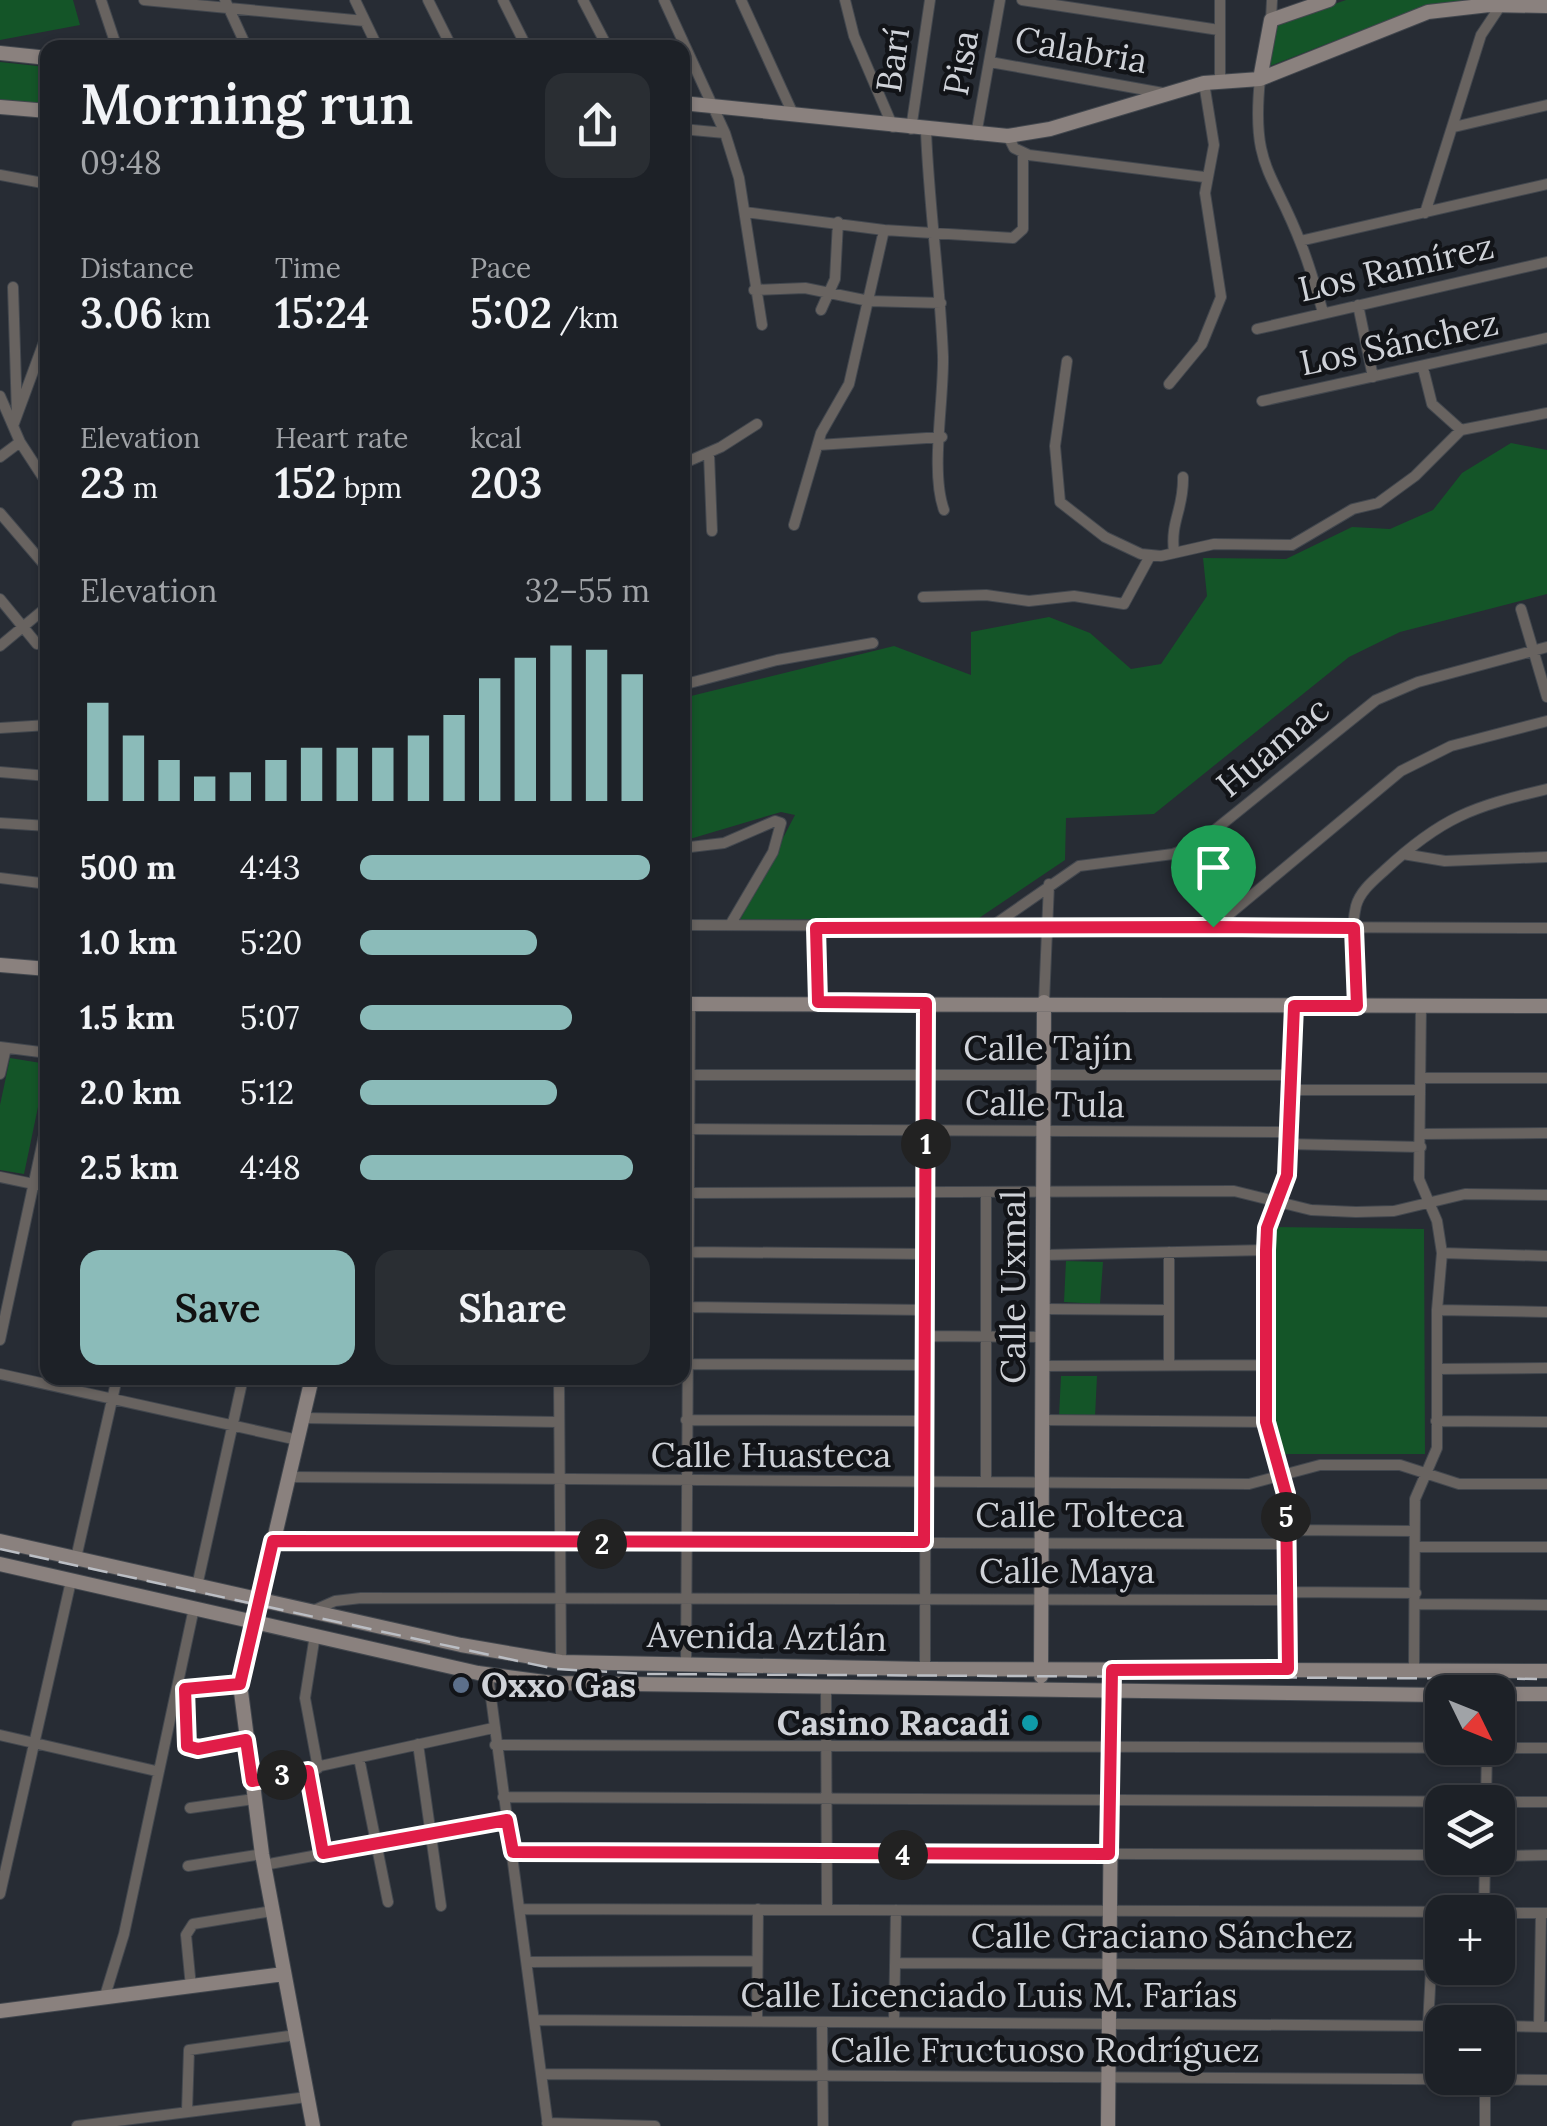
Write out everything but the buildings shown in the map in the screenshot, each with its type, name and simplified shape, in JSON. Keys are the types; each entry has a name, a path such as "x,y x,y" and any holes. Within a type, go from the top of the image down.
{"street":[{"path":"101,0 114,40"},
{"path":"144,0 227,4 365,21"},
{"path":"355,0 374,40"},
{"path":"428,0 448,40"},
{"path":"504,0 523,40"},
{"path":"583,0 604,40"},
{"path":"664,0 683,40"},
{"path":"742,0 794,116"},
{"path":"845,0 854,36 893,127"},
{"name":"Barí","path":"930,0 919,130 941,304 942,437 937,474 944,510"},
{"name":"Pisa","path":"976,135 1000,0"},
{"path":"1022,0 1219,30"},
{"path":"1220,0 1220,80"},
{"path":"1272,0 1260,80 1259,150 1271,186 1300,242 1324,312"},
{"path":"1271,20 1330,0"},
{"path":"690,104 1008,136 1050,129 1204,82 1260,80 1428,12 1503,2 1547,6"},
{"path":"1425,213 1481,35 1503,2"},
{"path":"227,4 244,40"},
{"path":"0,54 40,57"},
{"path":"690,54 725,133 745,212 762,326"},
{"name":"Calabria","path":"990,62 1163,93"},
{"path":"1169,384 1202,344 1222,297 1204,177 1214,145 1204,82"},
{"path":"1454,127 1547,105"},
{"path":"0,107 40,111"},
{"path":"690,130 725,133"},
{"path":"1008,136 1014,148 1023,153 1204,177"},
{"path":"745,212 884,230 1020,236 1023,153"},
{"path":"0,175 40,182"},
{"path":"1300,242 1547,184"},
{"path":"821,310 838,259 838,222"},
{"path":"794,525 818,446 849,384 884,230"},
{"name":"Los Ramírez","path":"1257,329 1547,262"},
{"path":"13,287 15,420 20,442 40,473"},
{"path":"754,290 794,288 868,302 941,304"},
{"path":"1358,305 1373,377"},
{"name":"Los Sánchez","path":"1262,401 1547,338"},
{"path":"15,420 40,352"},
{"path":"1067,361 1055,446 1060,502 1105,537 1150,556 1214,544 1299,544 1353,509 1378,503 1415,476 1461,430 1545,415"},
{"path":"1423,368 1432,404 1461,430"},
{"path":"0,396 15,420"},
{"path":"690,461 709,454 757,424"},
{"path":"818,446 942,437"},
{"path":"0,458 20,442"},
{"path":"709,454 712,531"},
{"path":"1174,552 1171,530 1184,503 1183,477"},
{"path":"0,513 40,560"},
{"path":"923,597 986,595 1029,600 1074,596 1124,604 1150,556"},
{"path":"0,600 37,644"},
{"path":"1521,609 1541,648 1547,697"},
{"path":"0,646 40,612"},
{"path":"690,682 777,660 872,643"},
{"name":"Huamac","path":"990,927 1049,884 1092,861 1173,854 1195,846 1376,700 1418,682 1541,648"},
{"path":"1213,927 1401,771 1450,746 1547,722"},
{"path":"0,728 40,726"},
{"path":"0,772 40,775"},
{"path":"1357,1006 1354,928 1360,896 1402,854 1456,814 1547,788"},
{"path":"690,847 724,843 775,821 782,825 762,873 730,925"},
{"path":"0,823 40,826"},
{"path":"1402,854 1445,861 1547,856"},
{"path":"0,878 40,883"},
{"name":"Calle Uxmal","path":"1042,1689 1044,1002 1049,884"},
{"path":"690,926 1547,928"},
{"path":"816,928 818,1002"},
{"path":"0,965 40,969"},
{"path":"925,1669 926,1003"},
{"path":"690,1004 1547,1006"},
{"path":"1288,1669 1286,1494 1266,1422 1266,1250 1267,1228 1280,1203 1288,1138 1294,1006"},
{"path":"1414,1669 1416,1490 1437,1448 1437,1310 1442,1254 1437,1221 1419,1179 1421,1006"},
{"path":"0,1074 3,1048 40,1052"},
{"name":"Calle Tajín","path":"690,1075 1293,1076"},
{"path":"1292,1090 1547,1078"},
{"name":"Calle Tula","path":"690,1129 1288,1138 1421,1148"},
{"path":"1420,1134 1547,1134"},
{"path":"0,1340 40,1155"},
{"path":"0,1177 40,1185"},
{"path":"690,1192 1234,1191 1260,1194 1280,1203 1356,1212 1394,1211 1466,1194 1547,1194"},
{"path":"986,1194 986,1480"},
{"path":"1044,1255 1266,1250"},
{"path":"690,1252 927,1254"},
{"path":"1168,1365 1169,1252"},
{"path":"1442,1254 1547,1256"},
{"path":"690,1307 926,1310"},
{"path":"1044,1308 1168,1310"},
{"path":"1437,1310 1547,1312"},
{"path":"926,1336 1043,1338"},
{"path":"690,1364 926,1366"},
{"path":"1043,1366 1267,1365"},
{"path":"1437,1369 1547,1368"},
{"path":"0,1374 40,1383"},
{"path":"51,1385 298,1440"},
{"path":"76,1558 115,1385"},
{"path":"197,1586 241,1385"},
{"path":"310,1385 240,1684 263,1860 312,2126"},
{"path":"559,1385 561,1662"},
{"path":"686,1666 687,1385"},
{"path":"303,1418 558,1422"},
{"path":"686,1420 927,1421"},
{"path":"1043,1420 1266,1422"},
{"path":"1436,1421 1547,1422"},
{"name":"Calle Huasteca","path":"289,1477 686,1483 1042,1480 1249,1484 1320,1465 1400,1465 1459,1484 1547,1484"},
{"path":"1286,1530 1414,1531"},
{"name":"Avenida Aztlán","path":"0,1541 310,1612 561,1662 925,1669 1547,1671"},
{"name":"Calle Tolteca","path":"273,1541 1286,1544"},
{"path":"1415,1546 1547,1547"},
{"name":"Avenida Aztlán","path":"0,1564 488,1675 595,1686 1425,1694"},
{"path":"0,1894 71,1581"},
{"name":"Calle Maya","path":"310,1612 344,1599 1286,1596 1547,1605"},
{"path":"104,2000 124,1934 156,1772 180,1690 194,1608"},
{"path":"315,1634 305,1698 323,1853"},
{"path":"1108,2126 1112,1670"},
{"path":"488,1675 548,2125 655,2126"},
{"path":"180,1690 240,1684"},
{"path":"826,1688 827,1910"},
{"path":"180,1690 185,1742 190,1748 246,1740"},
{"path":"1515,1694 1547,1694"},
{"path":"252,1781 493,1728"},
{"path":"0,1735 156,1772"},
{"path":"418,1744 441,1906"},
{"path":"495,1744 1425,1748"},
{"path":"1515,1748 1547,1748"},
{"path":"359,1758 388,1902"},
{"path":"503,1797 1425,1802"},
{"path":"190,1808 254,1799"},
{"path":"1515,1802 1547,1802"},
{"path":"188,1866 323,1853 507,1820"},
{"path":"513,1852 1425,1856"},
{"path":"1515,1856 1547,1855"},
{"path":"520,1908 1425,1912"},
{"path":"757,2021 758,1909"},
{"path":"894,2021 896,1910"},
{"path":"191,1987 186,1935 192,1924 272,1912"},
{"path":"1515,1912 1544,1913 1543,2027 1515,2026"},
{"path":"528,1962 757,1961"},
{"name":"Calle Graciano Sánchez","path":"894,1963 1425,1965"},
{"path":"0,2011 284,1974"},
{"name":"Calle Licenciado Luis M. Farías","path":"536,2020 1425,2026"},
{"path":"822,2022 823,2126"},
{"path":"187,2111 189,2050 296,2035"},
{"name":"Calle Fructuoso Rodríguez","path":"542,2074 1425,2078"},
{"name":"Calle Fructuoso Rodríguez","path":"1515,2079 1547,2080"},
{"path":"1485,2095 1486,2126"},
{"path":"77,2126 308,2097"}],"green space":[{"path":"0,0 73,0 80,25 0,40"},
{"path":"1346,0 1494,0 1406,13 1270,66 1273,25"},
{"path":"0,62 40,66 40,104 0,100"},
{"path":"1511,443 1547,450 1547,594 1400,632 1349,657 1154,814 1066,818 1065,860 979,918 740,920 795,815 781,812 690,839 690,696 894,646 971,675 971,632 1049,617 1090,633 1131,669 1161,664 1207,596 1203,558 1286,559 1352,527 1390,529 1433,510 1462,473"},
{"path":"10,1058 40,1063 40,1097 24,1174 0,1170 0,1105"},
{"path":"1274,1227 1424,1229 1425,1454 1275,1454"},
{"path":"1066,1261 1103,1262 1100,1304 1064,1302"},
{"path":"1061,1376 1097,1376 1095,1417 1059,1416"}],"railway":[{"path":"0,1549 555,1669 647,1674 1547,1679"}],"place":[{"name":"Oxxo Gas","path":"461,1685"},
{"name":"Casino Racadi","path":"1030,1723"}],"route":[{"path":"1213,927 1354,928 1357,1006 1294,1006 1287,1175 1285,1190 1266,1235 1266,1422 1268,1442 1286,1494 1288,1669 1112,1670 1109,1854 513,1852 507,1820 323,1853 308,1771 252,1781 246,1740 198,1749 187,1746 185,1689 240,1684 273,1541 924,1542 926,1003 818,1002 816,928 1213,927"}]}
